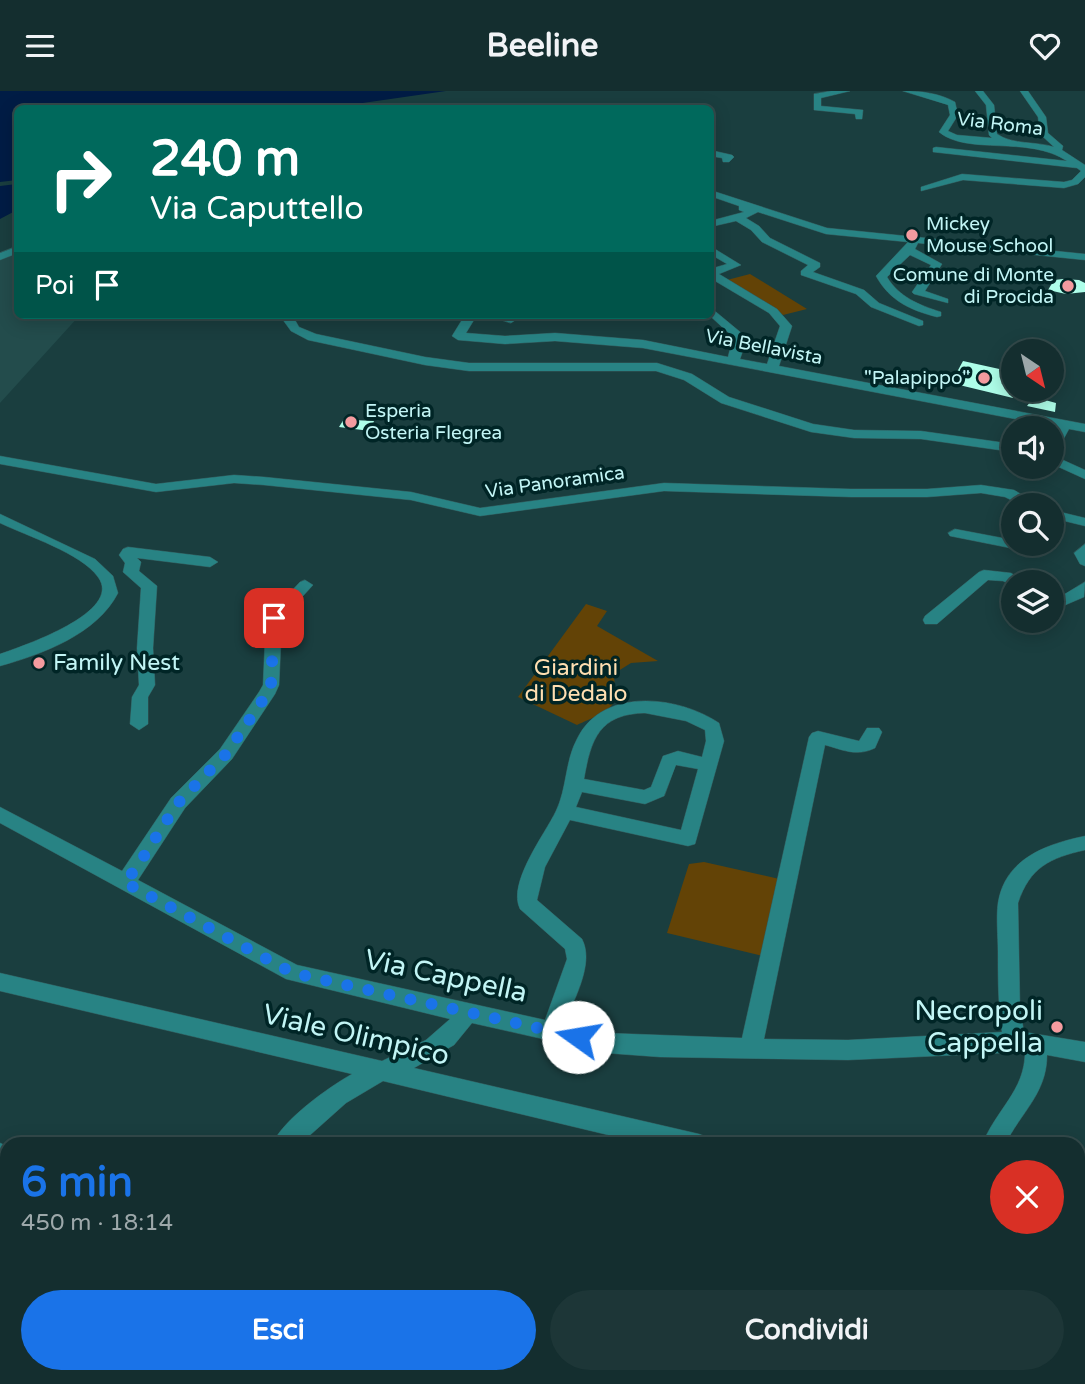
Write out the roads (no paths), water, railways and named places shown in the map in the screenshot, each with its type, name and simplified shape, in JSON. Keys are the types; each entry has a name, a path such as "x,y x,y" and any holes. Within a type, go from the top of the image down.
{"street":[{"path":"846,91 817,96 817,108 860,113 859,117"},
{"name":"Via Roma","path":"907,91 943,99 952,104 954,115 943,132 961,140 1039,145 1061,153 1081,165"},
{"path":"979,91 990,105 993,135 1003,142"},
{"path":"1024,91 1042,117 1044,134 1062,149 1061,153"},
{"path":"924,189 962,177 1064,185 1075,182 1081,165 936,150 961,140"},
{"path":"714,154 729,157 726,160"},
{"path":"714,194 827,231 912,245 1085,257"},
{"path":"714,223 753,212 724,202 729,199"},
{"path":"738,218 755,228 766,240 816,265 805,272 860,292 876,305 919,323"},
{"path":"912,245 937,264 918,292 944,301"},
{"path":"912,245 881,277 888,290 898,299 937,314"},
{"path":"714,251 736,265 714,272"},
{"path":"714,275 773,311 786,325 772,368"},
{"path":"714,314 739,336 740,342 733,360"},
{"path":"289,319 295,329 312,337 425,361 468,367 657,367 688,377 725,400 811,428 854,435 920,435 1001,446"},
{"name":"Via Bellavista","path":"469,319 458,336 505,340 555,337 643,344 1085,428"},
{"name":"Via Panoramica","path":"0,460 156,488 234,479 264,481 411,496 480,512 664,487 850,493 927,493 981,489 1009,493"},
{"path":"1064,465 1085,475"},
{"path":"1064,517 1085,523"},
{"path":"0,518 85,559 109,579"},
{"path":"955,533 1001,542"},
{"path":"1085,549 1081,553 1085,561"},
{"path":"131,572 133,562 125,555 128,552 210,562"},
{"path":"109,579 131,572"},
{"path":"131,572 149,586 149,623 143,660 147,685 139,697 139,724"},
{"path":"931,620 984,575 1001,576"},
{"path":"0,660 59,638 97,614 108,598 109,579"},
{"path":"124,882 135,870 178,803 226,754 267,694 271,685 274,618 305,585"},
{"path":"1064,601 1079,594 1085,587"},
{"path":"552,1030 577,959 575,945 527,903 527,884 577,784 580,752 592,726 618,709 640,705 702,719 713,727 715,741 688,839 565,812"},
{"path":"751,1048 818,737 860,748 869,744 873,732"},
{"path":"577,784 645,797 658,792 669,761 678,758 708,765"},
{"name":"Via Cappella","path":"0,814 293,973 605,1043 660,1047 911,1049 1025,1042 1085,1052"},
{"path":"996,1137 1029,1089 1034,1077 1025,1042 1009,1009 1008,903 1014,885 1033,861 1053,850 1085,843"},
{"name":"Viale Olimpico","path":"0,982 664,1137"},
{"path":"292,1137 354,1084 436,1047 462,1023 467,1011"}],"water":[{"path":"0,91 446,91 349,105 14,105 14,180 0,182"},
{"path":"14,184 14,212 0,219 0,186"}],"place":[{"name":"Mickey Mouse School","path":"912,235"},
{"name":"Comune di Monte di Procida","path":"1068,286"},
{"name":"\"Palapippo\"","path":"984,378"},
{"name":"Esperia Osteria Flegrea","path":"351,422"},
{"name":"Family Nest","path":"39,663"},
{"name":"Necropoli Cappella","path":"1057,1027"}],"park label":[{"name":"Giardini di Dedalo","path":"576,681"}]}
